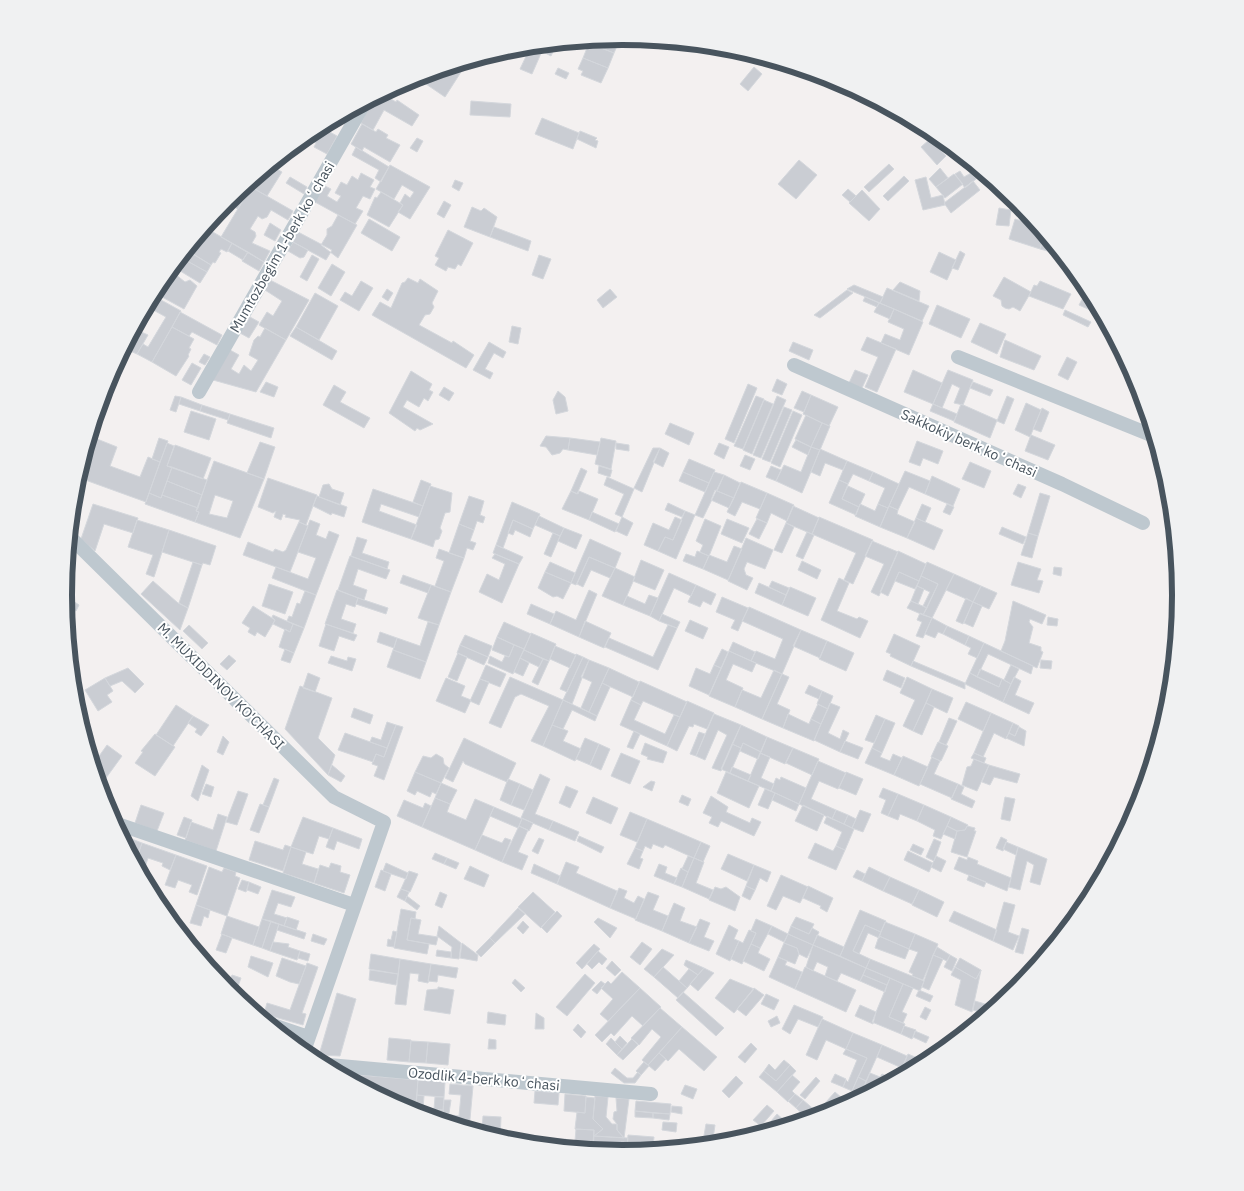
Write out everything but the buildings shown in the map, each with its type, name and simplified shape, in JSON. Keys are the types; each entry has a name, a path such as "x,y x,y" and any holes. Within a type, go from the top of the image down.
{"street":[{"name":"Mumtozbegim 1-berk koʻchasi","path":"199,392 358,113"},
{"path":"958,357 1148,434"},
{"name":"Sakkokiy berk koʻchasi","path":"794,365 1062,484 1143,523"},
{"name":"M. MUXIDDINOV KO'CHASI","path":"75,541 334,797 384,822 354,905"},
{"path":"122,825 354,905 306,1045"},
{"path":"283,1028 308,1037"},
{"name":"Ozodlik 4-berk koʻchasi","path":"337,1066 651,1094"}]}
